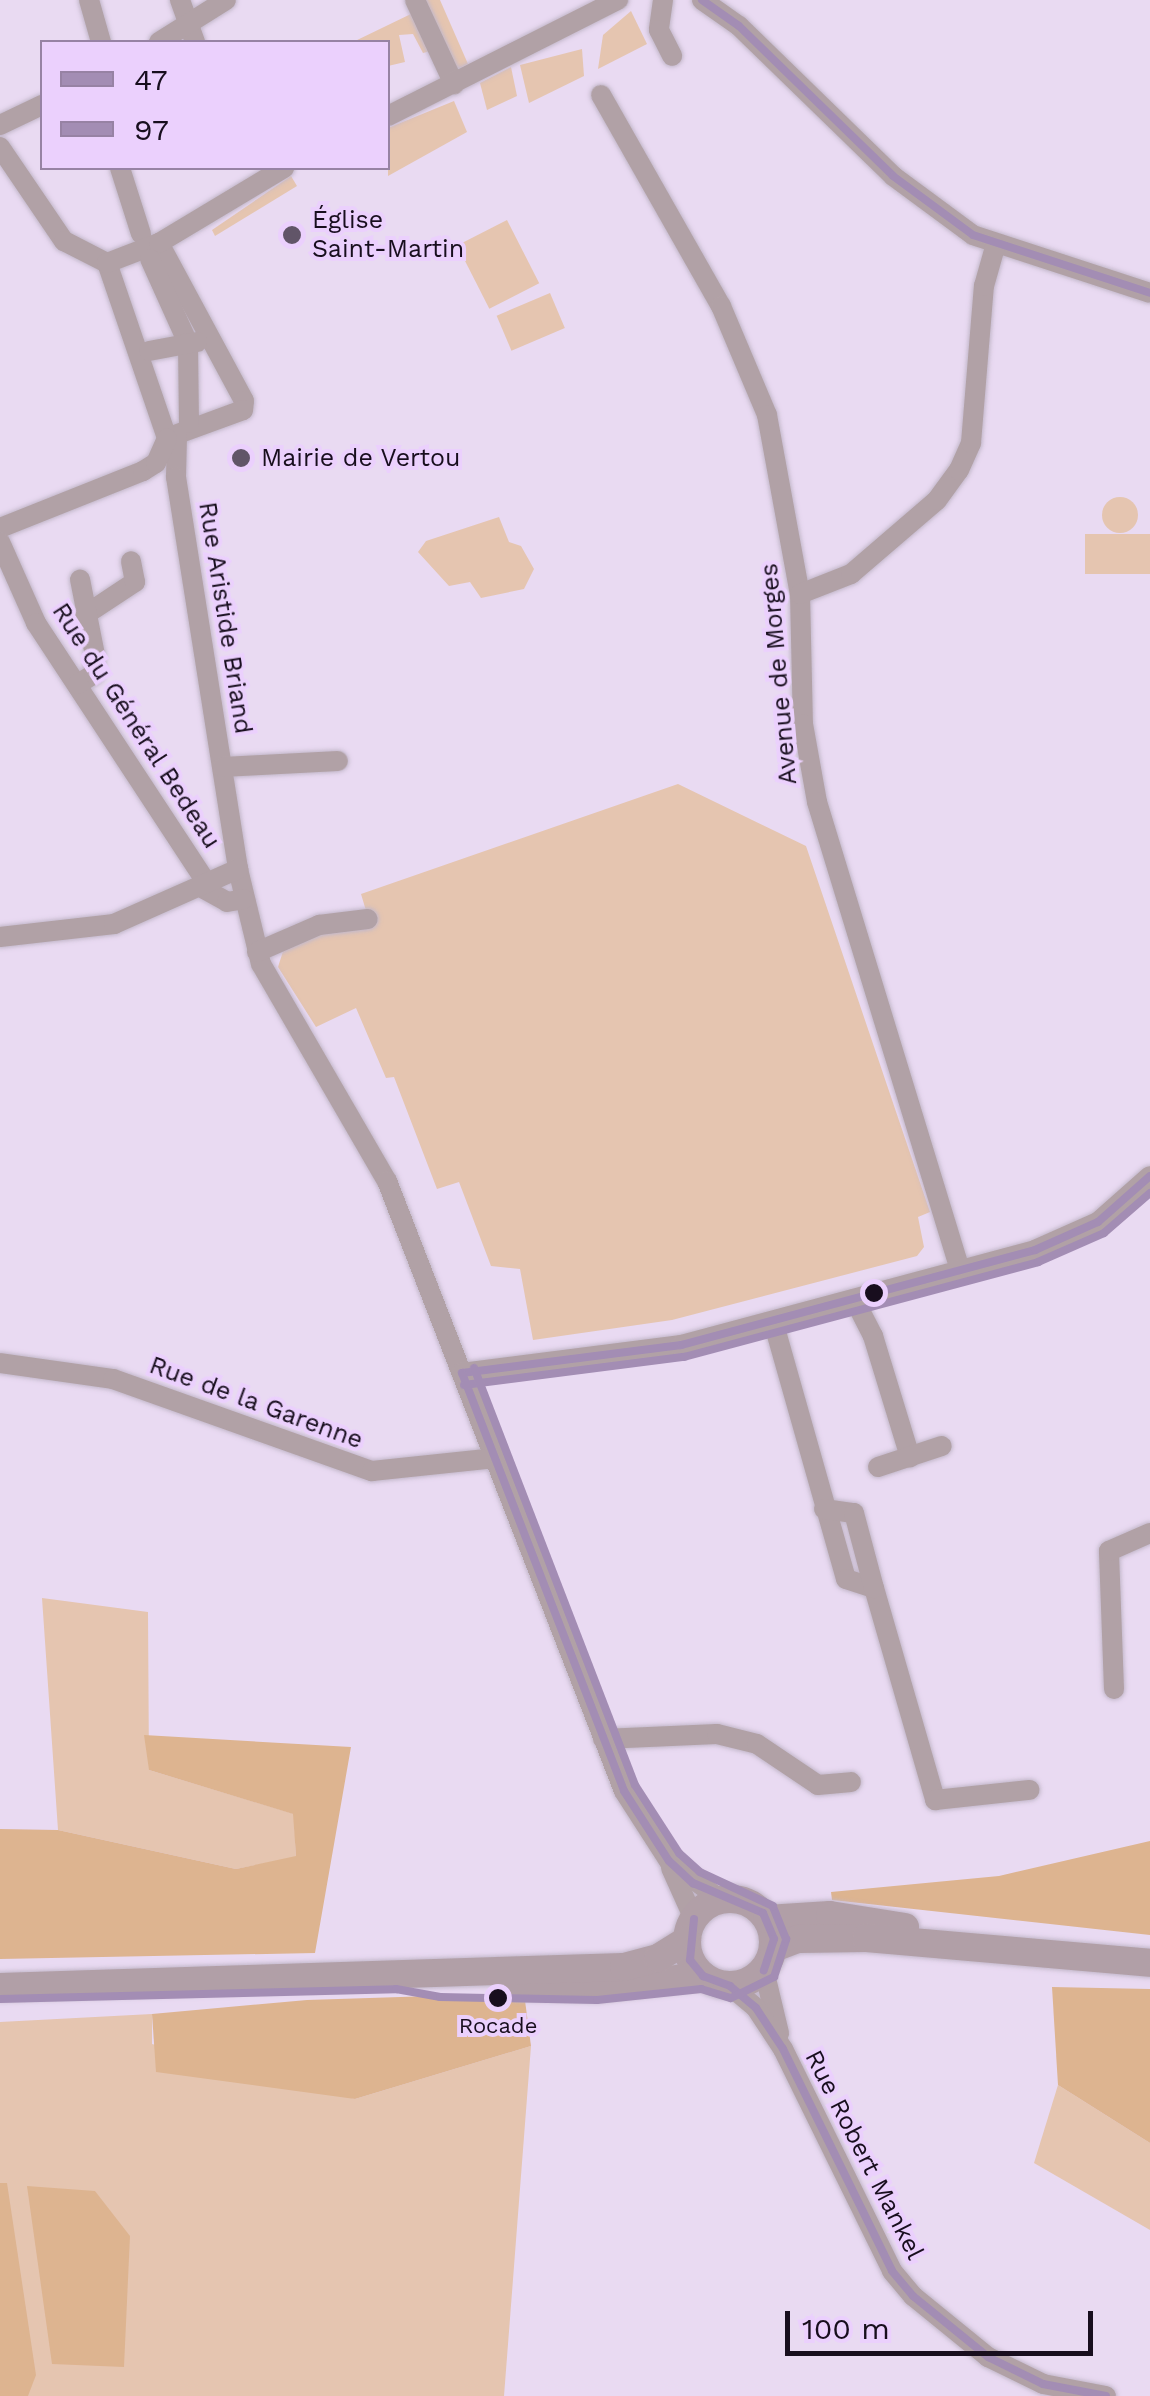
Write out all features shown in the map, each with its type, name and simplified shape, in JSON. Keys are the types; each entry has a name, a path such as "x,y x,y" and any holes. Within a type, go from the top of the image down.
{"main road":[{"path":"0,1988 624,1967 658,1958 721,1900 744,1901 767,1919 865,1918 1004,1950"},
{"path":"767,1919 769,1959"},
{"path":"690,1930 703,1976"},
{"path":"397,1976 440,1984 597,1988 703,1976 730,1986 769,1959 824,1937 1150,1964"}],"street":[{"path":"90,0 100,40"},
{"path":"180,0 192,34"},
{"path":"167,40 192,34 226,0"},
{"path":"414,0 454,84"},
{"path":"390,115 618,0"},
{"path":"663,0 659,30 672,56"},
{"path":"702,0 739,26 893,176 995,247 1150,293"},
{"name":"Avenue de Morges","path":"601,95 756,381 778,454 800,594 803,724 816,802 960,1271"},
{"path":"0,125 40,106"},
{"path":"0,147 64,241 106,263 153,254 256,175"},
{"path":"121,170 153,254 196,343 150,351"},
{"path":"800,594 851,574 937,500 958,470 971,444 984,286 995,247"},
{"path":"0,528 156,462 178,432 243,410 244,401 153,254"},
{"path":"106,263 178,432"},
{"name":"Rue Aristide Briand","path":"196,343 178,432 176,477 238,868 259,958 387,1180 602,1739 624,1791 669,1861"},
{"name":"Rue Aristide Briand","path":"156,462 176,477"},
{"name":"Rue du Général Bedeau","path":"0,542 36,624 205,886"},
{"path":"85,615 134,582 131,561"},
{"path":"78,684 94,674 80,579"},
{"name":"Rue Aristide Briand","path":"223,767 338,760"},
{"path":"0,937 114,924 238,868"},
{"path":"205,886 227,902 244,899"},
{"path":"259,958 320,925 368,919"},
{"path":"462,1373 681,1345 960,1271 1069,1238 1150,1176"},
{"path":"854,1299 873,1336 910,1457"},
{"path":"774,1321 846,1579 874,1588 936,1800 1029,1790"},
{"name":"Rue de la Garenne","path":"0,1364 113,1379 372,1471 495,1458"},
{"path":"878,1466 942,1446"},
{"path":"1114,1689 1110,1551 1150,1533"},
{"path":"602,1739 718,1734 758,1744 818,1786 851,1782"},
{"path":"669,1861 721,1900"},
{"path":"669,1861 690,1930"},
{"name":"Rue Robert Mankel","path":"769,1959 783,2049"},
{"name":"Rue Robert Mankel","path":"730,1986 756,2008 783,2049 892,2271 913,2296 988,2358 1074,2394 1106,2396"}],"shaded area":[{"path":"424,0 440,0 468,64 454,71"},
{"path":"631,11 647,44 598,69 603,35"},
{"path":"415,12 434,50 423,53 413,34 399,35 405,62 390,66 390,40 357,40"},
{"path":"582,49 584,76 529,103 520,65"},
{"path":"511,67 517,96 487,110 480,83"},
{"path":"454,101 467,132 388,176 390,127"},
{"path":"291,176 297,186 215,236 212,230"},
{"path":"507,220 539,283 489,309 457,245"},
{"path":"550,293 565,328 511,351 497,316"},
{"path":"1120,497 1132,503 1138,515 1132,527 1120,533 1108,527 1102,515 1108,503"},
{"path":"499,517 509,542 521,546 534,569 524,589 481,598 470,582 449,586 418,552 426,541"},
{"path":"1085,534 1150,534 1150,574 1085,574"},
{"path":"678,784 806,846 930,1212 918,1217 924,1247 917,1256 672,1320 533,1340 520,1269 491,1266 459,1182 437,1189 394,1077 386,1078 356,1008 316,1027 278,967 286,942 367,914 361,894"},
{"path":"42,1598 148,1612 149,1770 294,1814 296,1857 236,1869 58,1830"},
{"path":"144,1735 351,1747 315,1953 0,1959 0,1829 58,1830 236,1869 296,1856 293,1814 149,1770"},
{"path":"1150,1841 1150,1935 832,1900 831,1892 999,1876"},
{"path":"1052,1987 1150,1989 1150,2143 1058,2085"},
{"path":"524,1993 531,2046 355,2099 156,2072 152,2014 307,2000"},
{"path":"152,2014 152,2044 355,2099 531,2046 504,2396 0,2396 0,2022"},
{"path":"1058,2085 1150,2143 1150,2230 1034,2163"},
{"path":"0,2183 7,2183 36,2375 28,2396 0,2396"},
{"path":"27,2186 95,2191 130,2236 124,2367 52,2364"}],"transit line":[{"name":"47","path":"702,0 739,26 893,176 973,235 1150,293"},
{"name":"47","path":"462,1373 681,1345 1035,1250 1098,1222 1150,1176"},
{"name":"97","path":"464,1385 684,1357 1038,1262 1104,1233 1150,1193"},
{"name":"97","path":"0,1999 396,1989 440,1997 597,2000 701,1989 731,1998 774,1977 786,1939 773,1906 700,1872 679,1853 635,1785 474,1368"},
{"name":"47","path":"462,1373 624,1791 669,1861 693,1883 763,1913 774,1939 764,1970"},
{"name":"47","path":"694,1919 690,1960 703,1976 730,1986 756,2008 783,2049 892,2271 913,2296 988,2357 1043,2384 1106,2396"}],"place":[{"name":"Église Saint-Martin","path":"292,235"},
{"name":"Mairie de Vertou","path":"241,458"},
{"name":"Rocade","path":"498,1998"}]}
